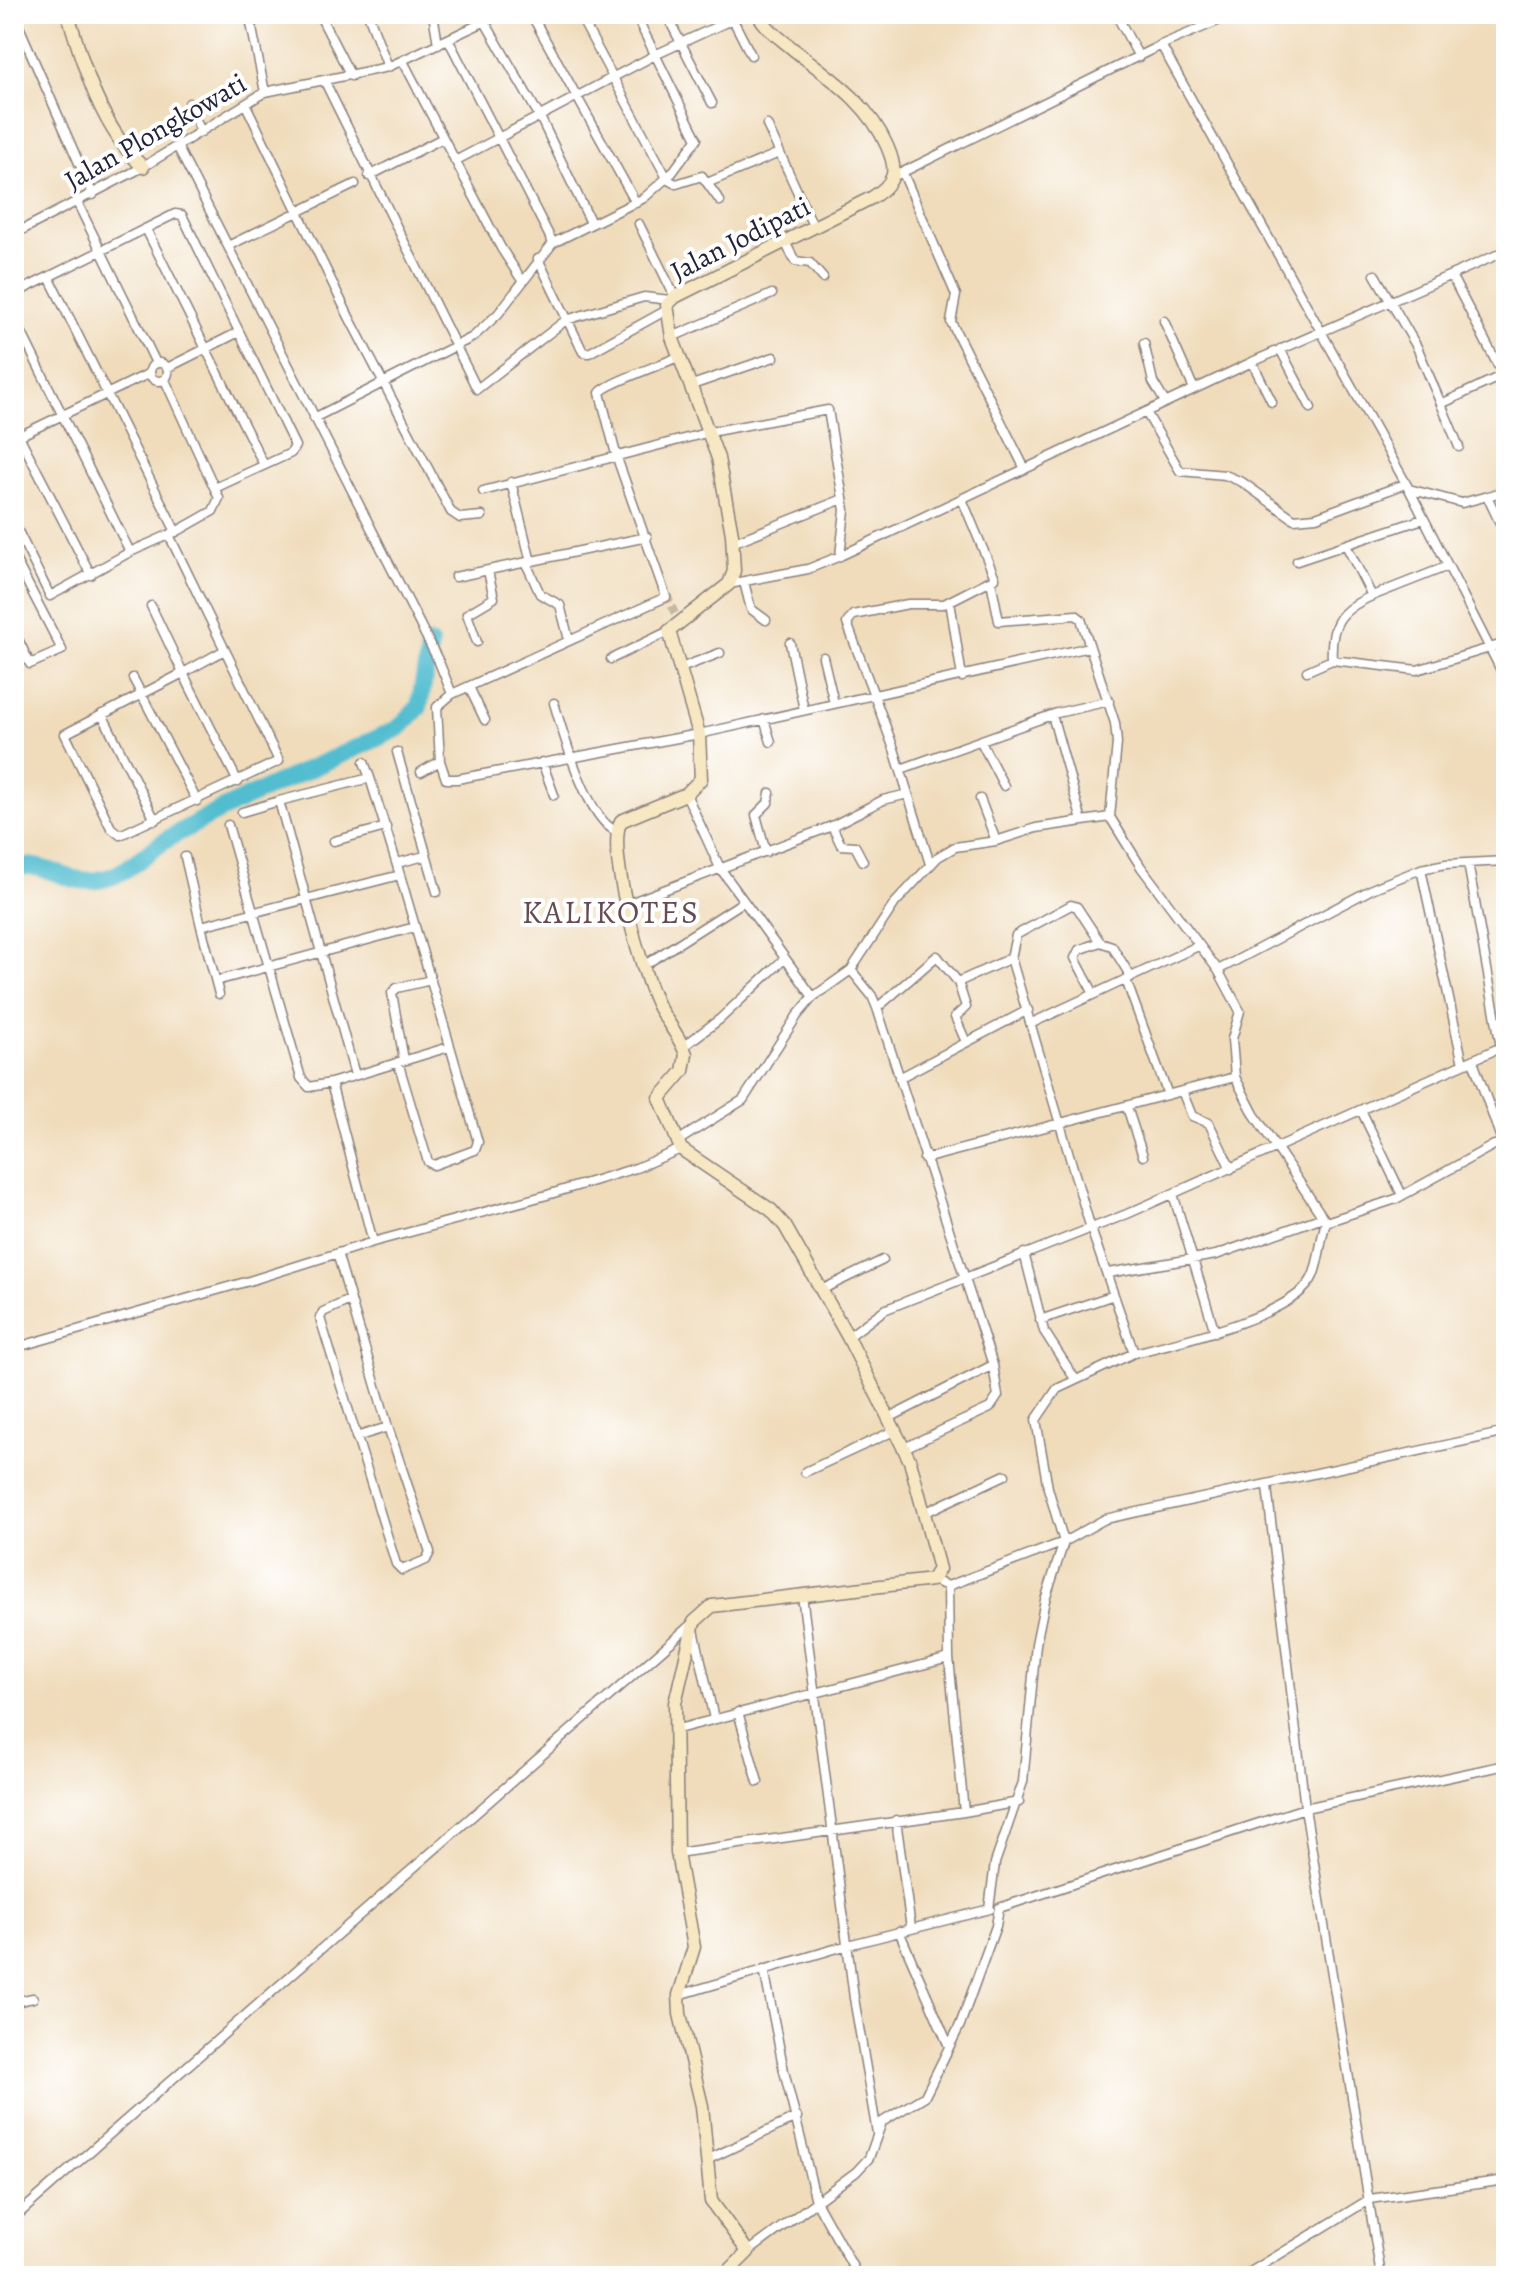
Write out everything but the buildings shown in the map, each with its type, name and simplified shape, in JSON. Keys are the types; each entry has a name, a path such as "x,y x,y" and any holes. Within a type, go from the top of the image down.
{"street":[{"path":"68,14 105,116 122,144 143,167"},
{"path":"249,14 265,92"},
{"path":"326,14 320,16 351,76"},
{"path":"368,14 388,67"},
{"path":"433,14 438,44"},
{"name":"Jalan Plongkowati","path":"14,234 143,167 265,92 388,67 501,14"},
{"path":"531,14 636,203"},
{"path":"579,14 668,180 676,184 702,176 720,201"},
{"path":"314,418 457,348 488,324 553,243 636,203 668,180 697,139 635,14"},
{"path":"666,14 712,103"},
{"path":"455,161 657,54 731,17 744,14"},
{"path":"758,14 773,33 853,96 872,116 956,295 951,322 1025,469"},
{"path":"1116,14 1139,57"},
{"path":"899,175 1161,45 1234,14"},
{"path":"14,15 93,195"},
{"path":"731,17 751,55"},
{"path":"485,22 540,117 591,223"},
{"path":"448,39 553,243"},
{"path":"1161,45 1407,487 1506,680"},
{"path":"403,61 523,282"},
{"path":"324,80 369,176 480,389 521,353 566,320 644,297 670,303"},
{"path":"189,103 201,132"},
{"path":"246,105 383,384 451,512 463,519 482,516"},
{"path":"767,125 814,228"},
{"path":"369,176 443,138"},
{"path":"177,146 230,245 314,418 439,662 452,694"},
{"path":"707,183 779,153"},
{"name":"Jalan Jodipati","path":"729,584 734,571 724,486 710,432 672,337 670,303 886,189 899,175"},
{"path":"230,245 355,184"},
{"path":"77,202 156,363 167,368 239,332"},
{"path":"14,294 175,214 185,218 295,446 291,453 217,487"},
{"path":"639,224 670,303"},
{"path":"146,229 264,465"},
{"path":"785,242 793,258 810,263 823,278"},
{"path":"611,659 669,631 729,584 808,569 840,556 1280,349 1506,251"},
{"path":"538,259 583,352 589,353 670,303"},
{"path":"1375,275 1417,347 1459,447"},
{"path":"49,277 173,537 223,651 279,760 276,765 120,835 105,815 65,736 71,728 223,651"},
{"path":"1441,404 1504,378 1452,277"},
{"path":"672,337 772,294"},
{"path":"14,317 130,552"},
{"path":"1164,321 1194,389"},
{"path":"1144,343 1153,382 1165,402"},
{"path":"1280,349 1311,408"},
{"path":"680,356 601,390 617,458 666,597 452,694 437,707 440,761 443,775 450,780 699,734 1090,647"},
{"path":"692,385 774,357"},
{"path":"1252,362 1272,402"},
{"path":"151,376 156,363"},
{"path":"14,523 50,596 130,552 173,537 213,511 219,502 217,487 165,380 167,368"},
{"path":"16,437 151,376 165,380"},
{"path":"483,491 710,432 828,410 845,516 840,556"},
{"path":"1146,412 1180,471 1225,475 1242,482 1294,519 1316,517 1407,487 1462,503 1506,491"},
{"path":"14,426 16,437 91,575"},
{"path":"511,482 529,563 540,594 560,605 569,640"},
{"path":"1488,498 1506,536"},
{"path":"732,543 843,499"},
{"path":"930,864 901,769 851,642 847,623 850,617 908,604 939,605 991,581 995,574 962,499"},
{"path":"1297,561 1347,547 1423,519"},
{"path":"455,577 647,537"},
{"path":"1347,547 1372,596"},
{"path":"14,557 62,650 31,665 14,631"},
{"path":"1332,660 1331,632 1345,611 1372,596 1448,566"},
{"path":"477,642 467,614 494,599 488,571"},
{"path":"724,2276 748,2252 865,2163 887,2118 924,2099 948,2044 960,2025 996,1926 995,1863 1019,1802 1039,1627 1064,1542 1043,1464 1036,1420 1049,1398 1075,1379 1134,1353 1215,1332 1279,1305 1305,1287 1312,1278 1325,1220 1254,1114 1235,1077 1232,1039 1240,1011 1218,970 1141,867 1110,817 1117,743 1109,701 1081,619 1076,615 999,621 991,581"},
{"path":"744,582 751,609 766,620"},
{"path":"950,601 962,677"},
{"path":"151,606 238,782"},
{"path":"669,631 677,669 699,734 701,779 686,794 628,817 616,831 615,846 643,966 658,1006 684,1046 686,1060 683,1071 660,1098 679,1145 778,1217 848,1337 915,1473 939,1569 932,1580"},
{"path":"790,643 804,710"},
{"path":"1307,671 1332,660 1341,664 1371,663 1417,670 1506,643"},
{"path":"677,669 720,653"},
{"path":"823,657 834,703"},
{"path":"133,678 197,801"},
{"path":"469,687 485,720"},
{"path":"901,769 1052,715 1109,701"},
{"path":"554,703 571,756 600,819 616,831"},
{"path":"102,714 155,820"},
{"path":"1052,715 1082,821"},
{"path":"764,719 771,742"},
{"path":"981,742 1004,786"},
{"path":"397,752 437,892"},
{"path":"421,772 440,761"},
{"path":"364,762 397,863 431,980 449,1047 478,1145 473,1152 434,1165 428,1162 401,1061 392,993 397,988 431,980"},
{"path":"542,762 554,795"},
{"path":"242,812 370,778"},
{"path":"766,852 756,815 768,803 770,793"},
{"path":"686,794 720,868 783,960 813,997"},
{"path":"627,904 832,826 883,800 908,794"},
{"path":"980,799 996,841"},
{"path":"279,801 355,1075"},
{"path":"14,1348 636,1168 679,1145 743,1100 813,997 851,970 883,919 930,864 955,847 996,841 1036,828 1110,817"},
{"path":"228,825 303,1082 309,1087 331,1083 449,1047"},
{"path":"832,826 841,845 855,846 863,861"},
{"path":"334,841 386,827"},
{"path":"397,863 425,856"},
{"path":"185,857 219,994"},
{"path":"1218,970 1374,888 1421,869 1506,861"},
{"path":"848,1337 884,1310 1091,1229 1362,1112 1504,1046 1468,863"},
{"path":"1421,869 1463,1064"},
{"path":"201,926 400,875"},
{"path":"643,966 743,902"},
{"path":"1134,1353 1091,1229 1062,1122 1011,958 1016,935 1071,905 1077,907 1100,942 1112,946 1128,978 1168,1095"},
{"path":"216,981 415,927"},
{"path":"1094,994 1075,958 1079,950 1100,942"},
{"path":"1032,1023 1198,946"},
{"path":"877,1008 937,956 958,982 966,1003 956,1020 966,1042"},
{"path":"958,982 1011,958"},
{"path":"684,1046 720,1019 783,960"},
{"path":"851,970 872,996 877,1008 962,1278 993,1365 996,1403 904,1448"},
{"path":"899,1078 1028,1010"},
{"path":"1108,1273 1196,1259 1325,1220 1402,1195 1440,1172 1504,1145 1473,1061"},
{"path":"924,1159 1235,1077"},
{"path":"331,1083 373,1242"},
{"path":"1182,1091 1192,1116 1209,1123 1231,1169"},
{"path":"1127,1107 1143,1156"},
{"path":"1362,1112 1402,1195"},
{"path":"1173,1194 1196,1259 1215,1332"},
{"path":"337,1253 388,1427 430,1552 426,1560 402,1570 396,1564 320,1318 323,1312 350,1300"},
{"path":"1024,1253 1040,1320 1075,1379"},
{"path":"821,1290 883,1260"},
{"path":"1040,1320 1114,1295"},
{"path":"805,1472 993,1365"},
{"path":"356,1437 388,1427"},
{"path":"14,2218 694,1625 712,1606 932,1580 948,1586 1064,1542 1105,1519 1204,1496 1267,1487 1506,1432"},
{"path":"924,1513 1005,1475"},
{"path":"1267,1487 1305,1808 1381,2276"},
{"path":"948,1586 949,1658 964,1812"},
{"path":"802,1595 831,1828 877,2134"},
{"path":"694,1625 714,1719"},
{"path":"694,1625 679,1682 674,1730 677,1853 694,1947 679,1995 709,2159 711,2201 748,2252"},
{"path":"674,1730 949,1658"},
{"path":"738,1712 758,1782"},
{"path":"679,1995 899,1931 994,1909 1305,1808 1506,1765"},
{"path":"677,1853 1019,1802"},
{"path":"896,1820 911,1928"},
{"path":"899,1931 948,2044"},
{"path":"764,1969 816,2201 858,2276"},
{"path":"15,1999 33,1998"},
{"path":"709,2159 797,2117"},
{"path":"1244,2276 1370,2199 1506,2180"}],"waterway":[{"path":"14,868 35,867 87,881 109,877 199,822 399,728 419,707 430,645"}],"tunnel":[{"path":"667,595 678,621"}],"district":[{"name":"KALIKOTES","path":"611,912"}]}
